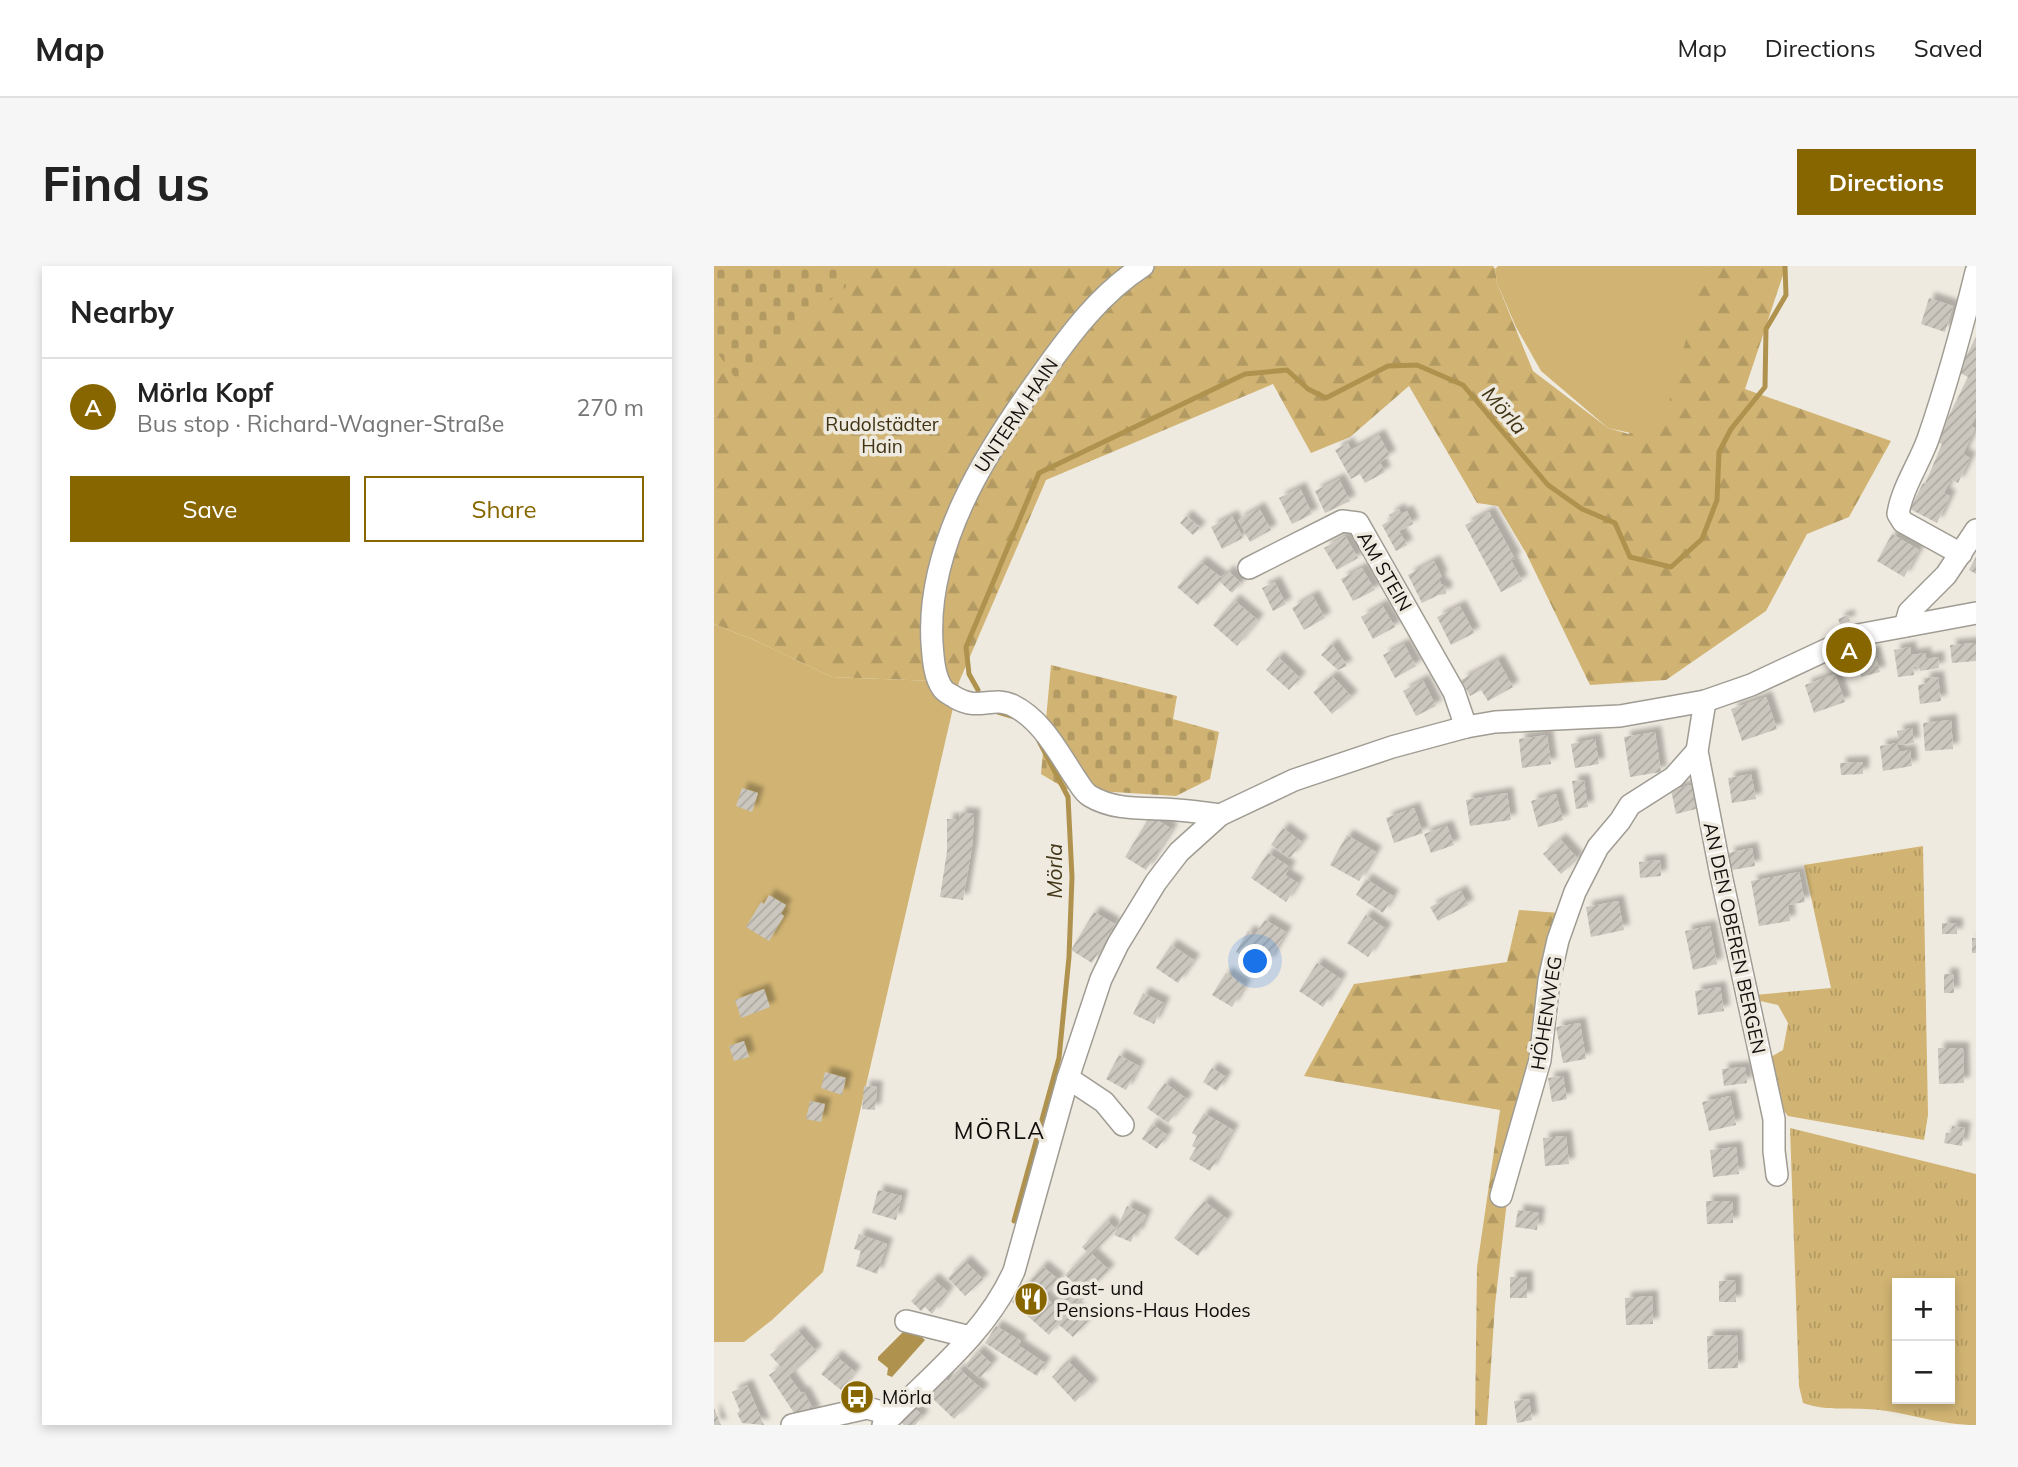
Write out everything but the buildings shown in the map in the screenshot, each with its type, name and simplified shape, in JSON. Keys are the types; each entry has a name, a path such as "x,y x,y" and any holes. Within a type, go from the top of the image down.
{"street":[{"name":"UNTERM HAIN","path":"1143,266 1121,280 1076,328 1010,418 973,481 944,550 934,597 931,631 933,658 944,690 967,704 1010,704 1035,720 1087,795 1111,807 1220,815"},
{"path":"1961,554 1902,522 1898,514 1900,502 1924,450 1945,390 1976,272"},
{"name":"AM STEIN","path":"1249,568 1342,521 1358,523 1454,692 1466,727"},
{"path":"1905,626 1909,612 1946,575 1976,530"},
{"path":"792,1425 830,1421 867,1408 888,1420 970,1337 1003,1295 1014,1271 1091,1004 1118,944 1156,882 1179,852 1220,815 1252,798 1328,767 1466,727 1506,721 1620,716 1705,702 1751,685 1842,641 1876,631 1976,613"},
{"name":"AN DEN OBEREN BERGEN","path":"1705,702 1697,751 1774,1119 1777,1175"},
{"name":"HÖHENWEG","path":"1501,1196 1541,1060 1549,980 1558,940 1575,892 1598,847 1630,805 1674,777 1697,751"},
{"path":"1068,1078 1104,1102 1123,1125"},
{"path":"906,1321 970,1337"}],"green space":[{"name":"Rudolstädter Hain","path":"714,266 1493,266 1497,283 1533,371 1608,428 1629,434 1706,266 1786,266 1745,389 1891,441 1849,517 1807,534 1766,611 1666,680 1590,685 1526,553 1498,506 1477,503 1409,386 1350,437 1311,453 1273,384 1046,480 959,682 832,677 714,624"},
{"path":"714,266 845,266 846,287 736,379 714,348"},
{"path":"1498,266 1706,266 1664,420 1644,436 1608,428 1541,371 1516,327 1497,283 1495,269"},
{"path":"714,624 832,677 959,682 823,1272 772,1320 744,1342 714,1342"},
{"path":"1051,665 1177,696 1173,719 1219,732 1210,779 1176,796 1066,789 1041,774"},
{"path":"1923,846 1928,1115 1924,1140 1788,1116 1778,1103 1769,1058 1783,1050 1788,1023 1778,1005 1760,1001 1754,995 1831,988 1804,865"},
{"path":"1519,910 1560,913 1508,1192 1495,1305 1487,1425 1475,1425 1477,1267 1500,1110 1304,1076 1354,984 1507,962"},
{"path":"1790,1128 1976,1174 1976,1425 1879,1410 1831,1408 1803,1403 1799,1386"}],"shaded area":[{"path":"909,1326 925,1340 892,1377 887,1375 888,1368 878,1357"}],"waterway":[{"name":"Mörla","path":"978,690 969,674 966,647 1039,473 1245,374 1287,370 1308,389 1326,398 1388,366 1417,365 1463,385 1548,485 1582,509 1615,523 1630,557 1671,567 1702,539 1717,500 1719,452 1731,429 1765,387 1766,329 1786,295 1785,266"},
{"name":"Mörla","path":"998,712 1015,717"},
{"name":"Mörla","path":"1014,1221 1059,1058 1069,957 1072,877 1068,797 1039,741"}],"place":[{"name":"Mörla Kopf","path":"1849,650"},
{"name":"Gast- und Pensions-Haus Hodes","path":"1031,1299"},
{"name":"Mörla","path":"857,1397"}],"district":[{"name":"MÖRLA","path":"1000,1130"}]}
